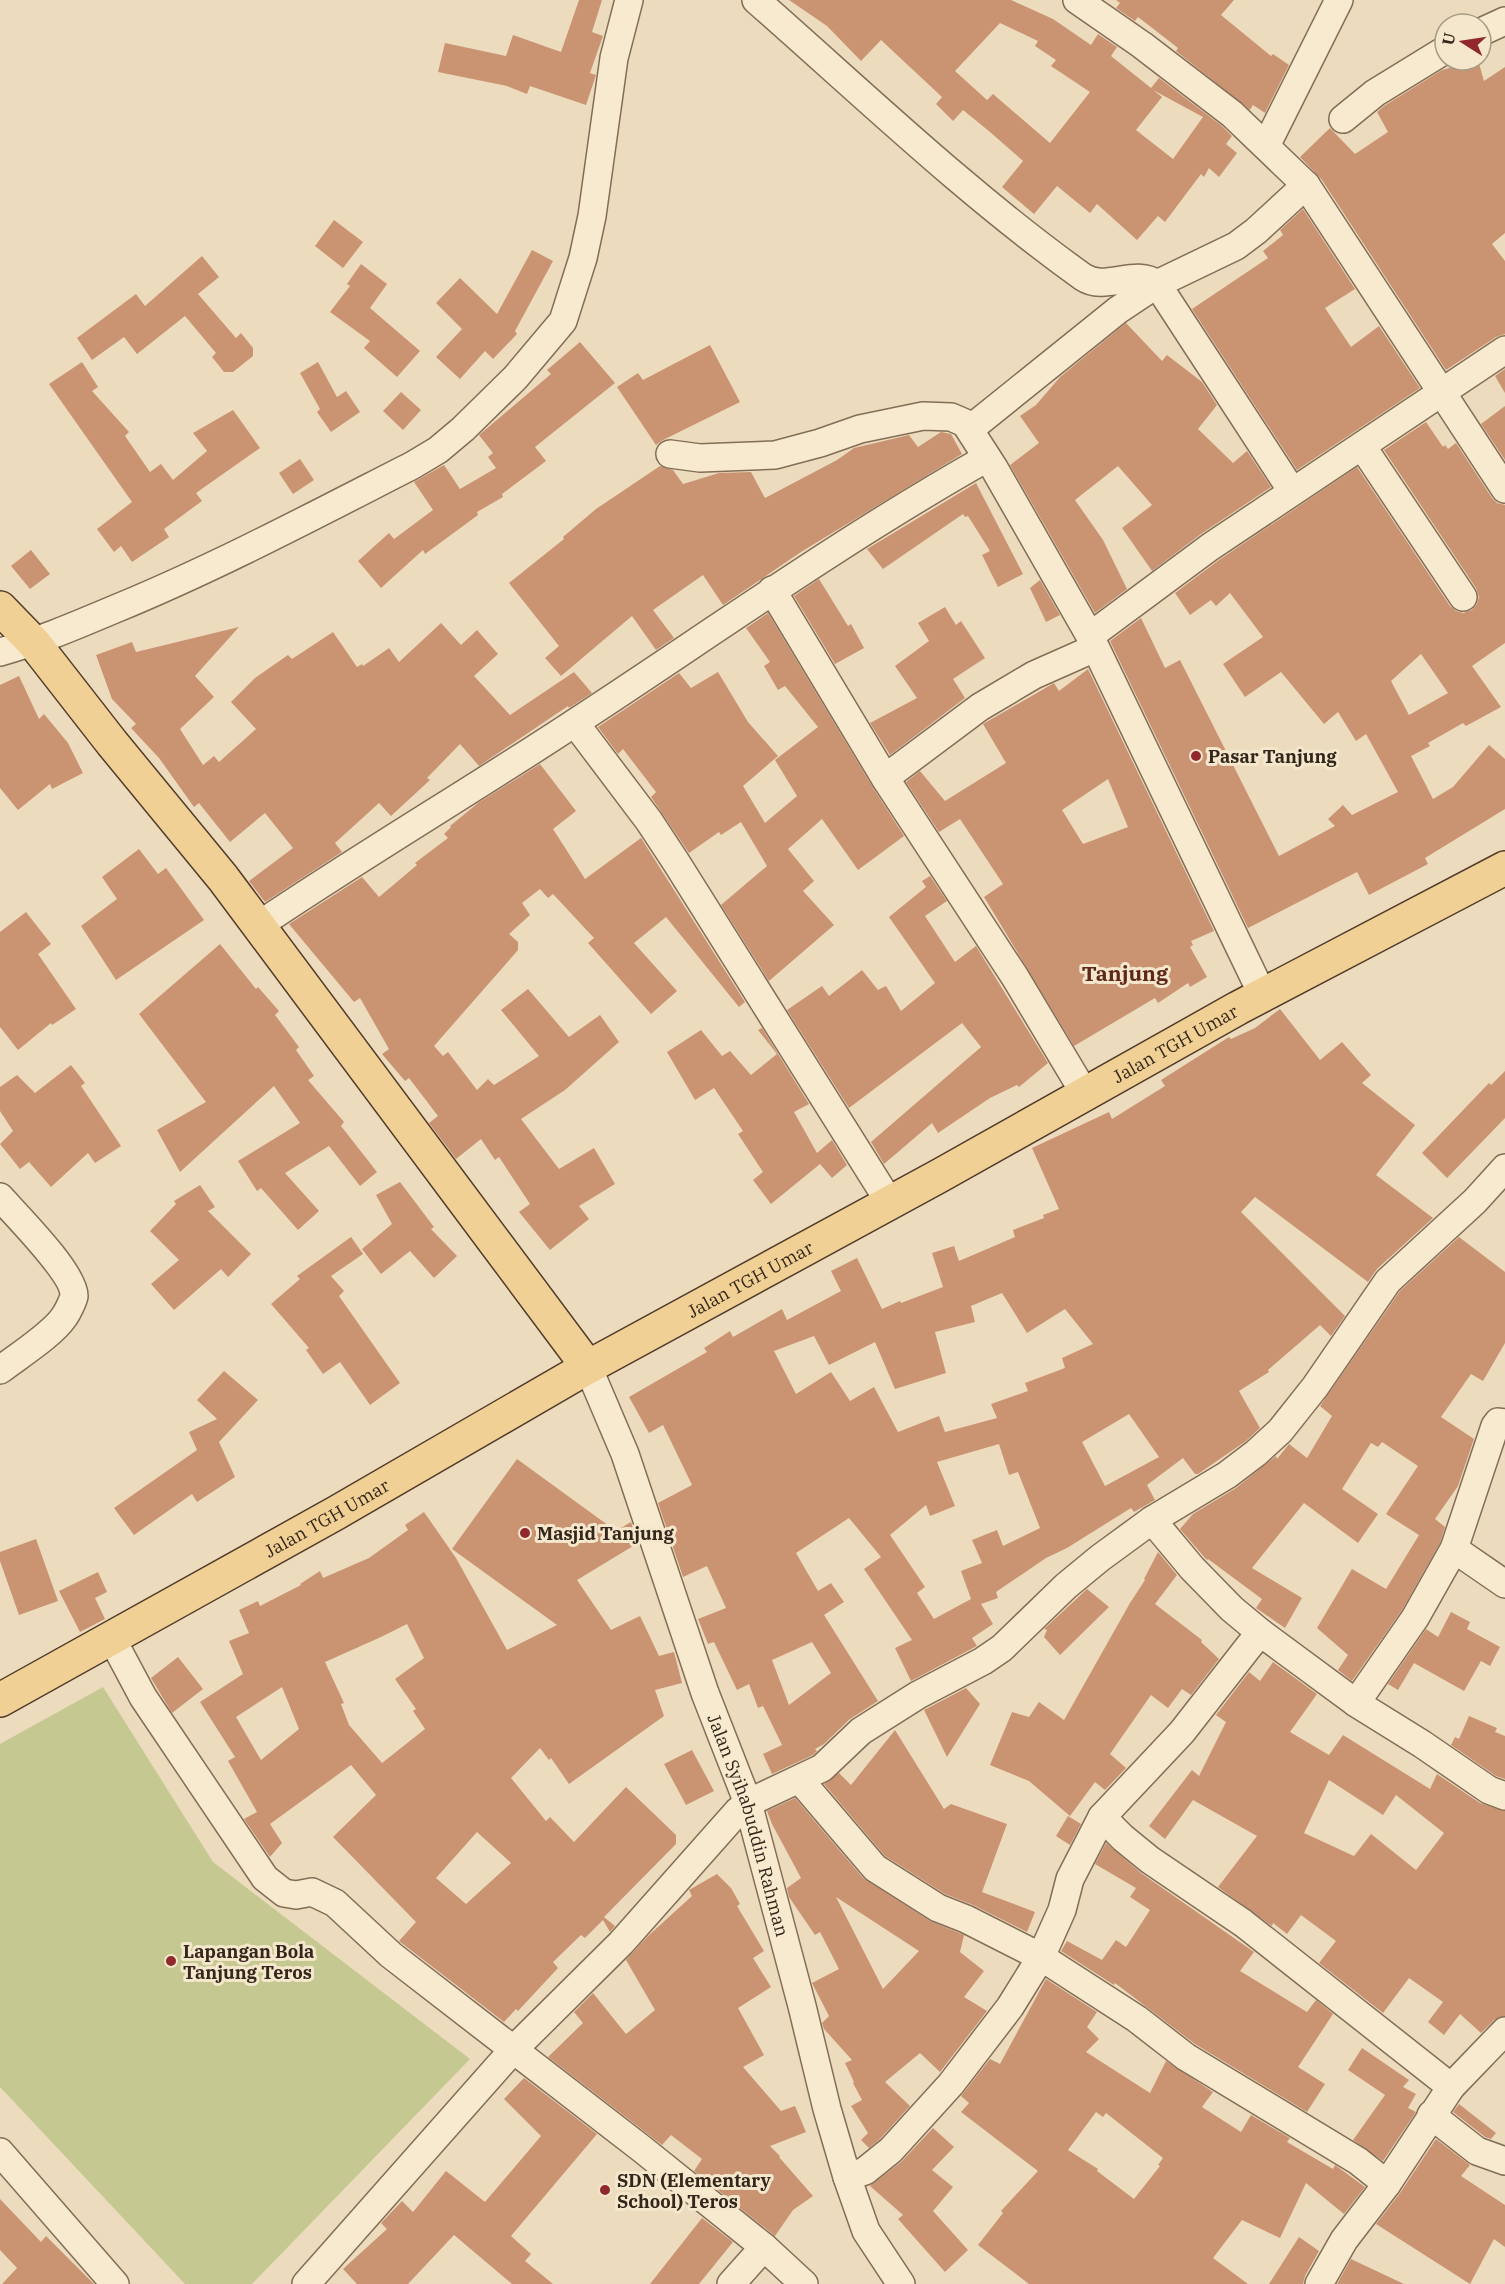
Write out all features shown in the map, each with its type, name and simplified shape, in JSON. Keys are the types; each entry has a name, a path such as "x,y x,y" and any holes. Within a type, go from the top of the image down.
{"main road":[{"path":"0,608 34,643 104,734 259,925 588,1367"},
{"name":"Jalan TGH Umar","path":"0,1700 336,1513 588,1367 890,1203 1238,1008 1505,868"}],"street":[{"path":"0,652 34,643 161,590 225,561 413,465 438,450 464,429 515,378 562,321 574,290 592,216 614,58 629,0"},
{"path":"756,0 964,183 1017,227 1086,279 1102,282 1143,278 1150,279 1157,284 1292,491"},
{"path":"1077,0 1142,45 1232,114 1286,165 1442,392 1505,489"},
{"path":"970,429 1119,310 1157,284 1236,246 1256,231 1286,165 1339,0"},
{"path":"1343,119 1375,93 1433,57"},
{"path":"885,778 980,707 1093,642 1210,547 1505,350"},
{"path":"670,454 700,458 775,455 860,429 924,416 951,417 960,420 970,429 1093,642 1263,996"},
{"path":"1362,446 1463,597"},
{"path":"259,925 349,865 575,723 861,532 987,458"},
{"path":"772,590 885,778 1015,977 1085,1094"},
{"path":"575,723 649,821 676,862 890,1203"},
{"path":"306,2284 513,2050 621,1943 722,1828 748,1803 822,1768 861,1731 888,1713 968,1670 1002,1648 1066,1586 1152,1520 1227,1475 1280,1431 1315,1387 1388,1281 1475,1201 1505,1168"},
{"path":"0,1197 54,1257 70,1281 74,1296 64,1317 0,1370"},
{"name":"Jalan Syihabuddin Rahman","path":"588,1367 625,1454 705,1693 748,1803 827,2109 847,2177 866,2231 901,2284"},
{"path":"1356,1703 1415,1618 1454,1549 1495,1426 1498,1422 1505,1424"},
{"path":"1152,1520 1198,1575 1232,1609 1261,1633 1356,1703 1422,1744 1489,1790 1505,1796"},
{"path":"1454,1549 1505,1584"},
{"path":"847,2177 865,2171 891,2151 951,2084 1010,2007 1041,1957 1062,1910 1070,1879 1102,1817 1182,1732 1261,1633"},
{"path":"111,1637 143,1697 265,1878 284,1893 296,1895 312,1892 335,1903 391,1955 642,2149 764,2247 804,2284"},
{"path":"800,1780 831,1818 880,1871 938,1908 966,1919 1041,1957 1137,2019 1186,2057 1358,2161 1388,2184"},
{"path":"1102,1817 1150,1860 1243,1923 1451,2087"},
{"path":"1318,2284 1344,2240 1388,2184 1451,2087 1505,2031"},
{"path":"1431,2115 1477,2151 1505,2161"},
{"path":"0,2152 115,2284"},
{"path":"731,2284 764,2247"}],"green space":[{"name":"Lapangan Bola Tanjung Teros","path":"103,1687 213,1862 470,2059 252,2284 185,2284 0,2087 0,1744"}],"building":[{"path":"579,0 602,0 592,32 603,36 590,73 596,75 586,105 530,86 527,94 507,86 438,72 445,43 506,56 513,35 561,52"},
{"path":"789,0 1011,0 1053,19 1091,45 1098,34 1117,47 1111,56 1151,88 1159,78 1222,126 1232,136 1226,144 1237,153 1219,177 1209,168 1204,177 1201,174 1165,222 1158,216 1137,240 1097,204 1090,213 1057,186 1034,214 1002,187 1023,161 963,110 953,121 936,104 942,97 881,40 861,61 827,26","holes":["1000,23 1038,41 1035,46 1056,60 1051,66 1090,92 1050,143 993,94 987,100 955,71","1153,90 1203,117 1173,159 1136,130 1162,97"]},
{"path":"1116,0 1234,0 1221,15 1271,56 1273,54 1289,65 1265,113 1253,105 1250,110 1176,51 1178,48 1138,17 1135,21 1116,8 1120,3"},
{"path":"1505,67 1505,233 1492,244 1505,261 1505,334 1496,337 1446,370 1322,180 1300,157 1330,128 1355,154 1388,132 1377,112 1439,72 1481,72 1484,81"},
{"path":"1303,209 1355,289 1325,308 1351,347 1379,326 1420,388 1297,470 1192,309 1268,258 1263,251 1283,235 1280,230"},
{"path":"334,220 363,242 343,268 315,246"},
{"path":"532,250 553,261 515,331 517,334 493,359 485,351 460,379 436,357 462,329 436,303 460,278 497,314"},
{"path":"202,256 219,277 198,294 236,338 241,333 253,348 253,356 233,372 224,372 212,357 216,353 185,316 137,354 124,337 92,360 77,338 136,294 145,306"},
{"path":"361,264 387,284 370,308 420,351 397,377 364,348 370,341 330,312 350,286 347,284"},
{"path":"1126,323 1162,361 1167,355 1202,382 1217,405 1198,429 1233,463 1247,451 1271,487 1201,534 1152,571 1122,528 1152,505 1118,466 1075,500 1103,540 1127,589 1095,613 1010,465 1039,443 1020,416 1036,405 1060,377"},
{"path":"580,342 615,383 535,447 546,461 502,494 503,497 477,512 478,515 425,554 423,550 381,588 358,561 389,533 394,539 433,510 414,482 444,465 460,489 496,468 488,457 493,453 479,435 551,374 547,370"},
{"path":"710,345 740,402 656,445 617,387 638,373 643,380"},
{"path":"82,362 98,387 92,391 129,432 125,436 150,472 161,464 173,480 207,451 193,433 233,410 260,448 196,493 202,501 164,529 169,537 132,562 121,546 114,552 97,529 132,502 49,384"},
{"path":"318,362 337,397 346,391 360,412 331,432 317,412 320,409 300,373"},
{"path":"1505,369 1505,393 1495,376"},
{"path":"401,392 421,410 403,430 383,411"},
{"path":"1505,406 1505,460 1481,424"},
{"path":"1426,422 1443,447 1445,445 1448,449 1456,443 1492,498 1497,503 1505,505 1505,643 1472,666 1501,707 1466,726 1463,723 1428,743 1430,746 1411,756 1433,799 1453,787 1489,745 1505,759 1505,809 1425,858 1428,864 1369,895 1357,872 1248,928 1110,641 1141,618 1165,668 1180,660 1279,856 1335,826 1328,819 1343,805 1352,815 1398,792 1366,734 1356,741 1338,712 1324,724 1281,672 1245,697 1223,664 1263,637 1230,593 1216,606 1211,600 1190,615 1175,593 1219,560 1357,467 1450,606 1463,613 1472,610 1479,597 1476,588 1384,450","holes":["1421,654 1448,693 1409,715 1391,681"]},
{"path":"941,432 951,434 962,454 801,552 723,605 703,575 653,610 674,638 656,650 632,616 561,676 545,658 559,646 509,583 564,539 563,537 596,509 660,466 673,470 683,484 719,473 751,472 765,498 837,460 854,448 909,435 918,447"},
{"path":"300,459 314,480 293,494 279,473"},
{"path":"976,483 1023,574 998,587 982,555 990,551 968,516 965,517 963,514 883,569 867,549"},
{"path":"31,550 50,574 30,589 11,566"},
{"path":"819,579 848,626 851,624 864,648 835,664 794,596"},
{"path":"1040,580 1060,615 1046,622 1030,588"},
{"path":"945,607 956,625 961,621 985,658 953,679 965,698 890,755 870,723 917,698 895,666 929,641 918,623"},
{"path":"768,613 904,836 858,870 822,819 788,849 814,881 803,891 834,925 769,981 721,905 767,866 741,822 721,835 719,832 689,853 651,797 656,792 623,749 618,754 598,727 679,673 691,688 718,672 748,722 778,756 743,786 765,823 797,796 775,760 818,727 785,686 778,690 764,666 770,662 746,628"},
{"path":"441,623 461,645 477,630 498,654 474,676 510,715 574,672 592,693 569,708 568,706 479,766 460,744 427,778 430,780 391,816 379,803 335,843 342,852 265,902 249,881 293,848 265,813 230,842 199,803 194,807 159,758 131,728 136,724 112,699 96,655 132,642 136,652 239,627 195,676 214,697 180,729 203,765 214,756 219,762 256,729 231,702 255,678 288,655 292,659 333,632 357,667 362,664 363,666 389,648 399,662"},
{"path":"1088,669 1214,931 1191,941 1193,945 1190,947 1207,977 1190,987 1188,983 1158,1003 1155,998 1074,1046 984,897 1003,884 960,819 939,832 906,782 920,771 945,801 1006,763 983,724 1054,683 1059,691","holes":["1108,779 1128,827 1083,844 1062,810"]},
{"path":"19,676 39,719 44,714 68,743 83,773 52,789 50,784 18,810 0,788 0,685"},
{"path":"540,764 576,811 553,829 585,879 641,838 745,1002 739,1007 666,917 634,943 677,991 651,1014 588,943 594,938 553,894 548,898 540,889 522,903 530,915 509,934 518,942 518,950 434,1046 443,1056 448,1052 477,1090 488,1079 494,1085 539,1056 501,1010 528,989 569,1037 600,1015 619,1042 565,1090 521,1119 559,1169 594,1148 615,1184 579,1206 589,1219 550,1250 519,1212 530,1204 499,1157 495,1160 481,1139 456,1159 429,1123 438,1116 409,1078 405,1081 382,1054 389,1049 360,998 354,1002 289,924 362,877 379,897 417,865 415,863 448,838 444,834 450,826 478,803"},
{"path":"139,849 158,874 166,868 204,920 116,980 81,926 117,899 102,877"},
{"path":"930,876 947,901 925,916 955,962 976,946 1048,1063 1019,1087 1017,1085 990,1098 938,1133 932,1123 884,1164 871,1142 981,1047 962,1023 849,1108 787,1010 822,986 829,996 862,970 878,990 886,986 901,1011 935,983 889,917 926,887 922,881"},
{"path":"26,912 51,944 38,954 76,1009 52,1025 51,1023 18,1050 0,1027 0,932"},
{"path":"220,944 256,989 258,987 279,1011 275,1015 299,1047 296,1050 314,1076 308,1080 344,1122 341,1126 377,1172 360,1186 329,1146 285,1173 319,1211 298,1230 261,1188 257,1191 238,1161 300,1123 274,1086 180,1172 157,1130 206,1102 139,1014"},
{"path":"1280,1009 1320,1060 1342,1042 1371,1075 1362,1083 1415,1125 1376,1175 1433,1218 1377,1269 1368,1282 1255,1197 1241,1212 1345,1316 1331,1336 1320,1325 1268,1370 1269,1372 1239,1391 1260,1428 1246,1441 1198,1474 1195,1474 1183,1458 1147,1485 1155,1500 1134,1512 1131,1508 1067,1548 1046,1558 996,1592 998,1598 981,1604 993,1624 972,1638 977,1646 911,1681 895,1648 912,1640 864,1569 881,1557 849,1518 796,1553 818,1591 831,1583 844,1602 824,1615 878,1701 850,1719 824,1744 815,1749 817,1751 813,1755 772,1774 763,1754 782,1745 763,1706 758,1708 749,1684 737,1690 714,1642 708,1644 698,1619 726,1608 707,1566 683,1577 658,1503 692,1485 663,1425 649,1433 629,1397 707,1352 704,1348 730,1331 733,1337 782,1309 787,1320 841,1291 831,1271 857,1258 882,1309 943,1287 932,1253 954,1246 959,1261 1015,1237 1013,1230 1044,1218 1043,1215 1059,1209 1032,1148 1109,1112 1112,1119 1165,1086 1161,1080 1229,1037 1231,1039 1255,1028","holes":["1002,1293 1027,1333 1065,1309 1093,1344 1062,1358 1065,1368 1025,1383 1028,1391 991,1404 997,1418 945,1432 939,1416 898,1432 874,1387 850,1401 831,1372 796,1394 774,1351 814,1336 829,1365 875,1342 895,1389 946,1373 935,1332 975,1322 971,1306","1129,1414 1159,1457 1105,1486 1082,1442","999,1444 1009,1475 1018,1472 1040,1528 1003,1546 997,1530 972,1540 982,1563 961,1571 971,1599 934,1619 917,1593 925,1587 890,1535 926,1505 930,1516 955,1506 937,1462","812,1642 831,1673 789,1705 772,1660"]},
{"path":"762,1028 809,1104 794,1112 817,1153 832,1140 847,1165 832,1178 820,1164 771,1204 753,1180 763,1172 738,1134 743,1131 714,1088 695,1100 667,1052 701,1030 722,1056 730,1051 751,1075 777,1054 758,1030"},
{"path":"71,1065 85,1083 81,1086 121,1146 95,1163 88,1153 51,1187 29,1162 20,1169 0,1144 13,1131 0,1111 0,1087 17,1075 35,1093"},
{"path":"1505,1071 1505,1118 1447,1178 1422,1153 1489,1083 1491,1085"},
{"path":"400,1182 434,1227 431,1229 457,1256 434,1278 410,1251 381,1274 362,1249 392,1224 376,1195"},
{"path":"200,1185 215,1207 208,1211 251,1254 228,1277 221,1269 174,1310 151,1284 179,1260 150,1231 176,1204 174,1201"},
{"path":"351,1237 363,1254 331,1276 344,1291 339,1296 400,1383 370,1405 340,1362 323,1374 306,1350 309,1348 271,1304 300,1279 297,1276"},
{"path":"1459,1237 1505,1272 1505,1343 1483,1381 1471,1374 1441,1417 1474,1439 1458,1486 1435,1519 1445,1527 1440,1543 1402,1610 1352,1681 1338,1670 1348,1655 1317,1628 1352,1569 1386,1589 1419,1535 1386,1514 1418,1466 1382,1442 1378,1447 1371,1443 1342,1489 1378,1514 1358,1543 1304,1503 1252,1568 1302,1598 1285,1628 1256,1608 1262,1599 1207,1560 1180,1529 1193,1514 1236,1488 1276,1456 1277,1459 1289,1444 1307,1458 1332,1416 1320,1406 1400,1291"},
{"path":"224,1371 258,1400 219,1442 235,1477 197,1502 192,1494 134,1535 114,1508 197,1450 189,1432 217,1419 197,1400"},
{"path":"517,1459 616,1531 631,1522 638,1543 577,1580 611,1630 640,1616 659,1656 674,1652 682,1683 655,1690 664,1716 569,1784 551,1758 549,1760 540,1748 511,1778 546,1821 550,1817 574,1842 626,1787 676,1835 676,1844 604,1917 615,1926 610,1932 603,1920 585,1938 581,1935 553,1962 558,1968 518,2011 516,2009 504,2022 399,1941 416,1922 333,1837 376,1795 351,1765 270,1824 282,1843 270,1857 244,1819 257,1812 228,1761 235,1757 200,1702 243,1674 229,1641 249,1633 239,1610 258,1601 260,1606 301,1585 320,1571 323,1578 369,1558 408,1530 405,1525 424,1512 456,1558 507,1650 557,1625 452,1549","holes":["407,1624 424,1658 395,1679 416,1709 413,1711 425,1729 382,1763 349,1725 341,1704 344,1703 325,1662","282,1687 299,1729 261,1760 236,1717","477,1832 511,1863 466,1904 436,1878"]},
{"path":"36,1539 58,1601 19,1615 0,1561 0,1552"},
{"path":"1158,1552 1177,1575 1155,1604 1202,1640 1201,1642 1219,1659 1191,1695 1182,1689 1168,1708 1151,1695 1110,1754 1126,1768 1105,1790 1095,1782 1070,1816 1029,1781 990,1765 1012,1712 1029,1717 1039,1702 1064,1720 1145,1580"},
{"path":"98,1572 107,1592 95,1598 105,1619 80,1632 59,1591"},
{"path":"1087,1589 1109,1607 1060,1655 1044,1637 1047,1630 1044,1629"},
{"path":"1451,1612 1470,1622 1467,1629 1500,1647 1490,1666 1481,1661 1464,1691 1414,1663 1398,1690 1388,1684 1426,1629 1438,1637"},
{"path":"178,1657 203,1689 172,1713 151,1678"},
{"path":"1273,1662 1317,1694 1290,1732 1329,1755 1343,1735 1430,1789 1437,1774 1480,1803 1505,1811 1505,2016 1494,2020 1481,2033 1460,2014 1444,2035 1428,2022 1443,2002 1409,1978 1383,2013 1319,1963 1336,1941 1301,1915 1287,1934 1273,1923 1272,1926 1218,1887 1257,1836 1193,1800 1165,1839 1149,1826 1192,1770 1199,1776 1226,1722 1216,1715 1249,1672 1260,1681","holes":["1329,1780 1383,1815 1396,1795 1444,1833 1416,1870 1371,1834 1354,1856 1304,1833"]},
{"path":"966,1688 980,1704 947,1757 924,1710"},
{"path":"1469,1716 1497,1728 1495,1732 1505,1736 1505,1779 1496,1776 1451,1745 1455,1737 1459,1739"},
{"path":"895,1730 944,1809 951,1804 1007,1824 982,1892 1035,1912 1027,1932 945,1894 885,1856 824,1784 839,1773 851,1785"},
{"path":"692,1750 714,1791 686,1805 664,1764"},
{"path":"795,1798 863,1878 930,1921 964,1935 960,1952 984,1971 964,1997 987,2011 940,2072 920,2053 885,2082 910,2106 869,2148 861,2140 868,2133 851,2106 862,2100 845,2063 852,2060 824,2029 822,2023 829,2016 812,1983 839,1969 820,1932 815,1935 789,1897 787,1888 801,1878 767,1811","holes":["836,1897 919,1951 883,1989"]},
{"path":"1068,1816 1081,1824 1070,1845 1056,1836"},
{"path":"1106,1843 1141,1873 1254,1952 1240,1971 1307,2012 1316,2000 1333,2014 1298,2067 1325,2084 1307,2112 1195,2044 1115,1983 1114,1985 1061,1951 1067,1941 1102,1960 1116,1940 1126,1947 1150,1910 1130,1897 1136,1888 1095,1864"},
{"path":"717,1874 731,1888 740,1904 737,1906 764,1951 753,1958 771,1987 738,2008 764,2055 743,2067 781,2111 795,2106 806,2132 770,2146 813,2196 793,2210 775,2236 694,2171 702,2159 671,2135 662,2145 548,2057 583,2023 574,2012 593,1993 626,2034 655,2010 626,1960 648,1936 692,1896 689,1890"},
{"path":"1046,1979 1097,2012 1087,2027 1099,2039 1086,2052 1150,2093 1166,2061 1213,2092 1202,2107 1241,2132 1251,2115 1290,2138 1287,2142 1333,2169 1335,2165 1365,2187 1344,2214 1306,2183 1280,2238 1242,2220 1213,2258 1248,2284 1029,2284 978,2245 1003,2213 1001,2211 1038,2171 961,2112 969,2103 961,2096 990,2059 1000,2064","holes":["1096,2112 1103,2117 1106,2113 1163,2158 1158,2165 1160,2166 1134,2199 1097,2171 1098,2169 1068,2150"]},
{"path":"1362,2048 1409,2080 1403,2087 1416,2094 1408,2108 1416,2112 1383,2161 1353,2140 1385,2095 1348,2070"},
{"path":"524,2078 597,2134 511,2236 531,2254 525,2261 553,2284 512,2284 454,2235 408,2284 357,2284 343,2269 387,2229 381,2223 402,2201 413,2212 446,2171 485,2202 541,2136 504,2099"},
{"path":"1459,2104 1496,2133 1491,2139 1485,2137 1453,2112"},
{"path":"933,2128 954,2147 932,2170 953,2187 933,2211 968,2250 945,2272 898,2219 903,2215 870,2186 901,2162"},
{"path":"1436,2139 1470,2165 1461,2176 1505,2205 1505,2247 1494,2239 1470,2284 1376,2224"},
{"path":"0,2199 41,2242 46,2236 94,2284 2,2284 17,2268 0,2250"},
{"path":"702,2218 733,2242 699,2284 650,2284"},
{"path":"1299,2237 1319,2251 1303,2284 1269,2284"},
{"path":"1351,2259 1404,2284 1337,2284"}],"place":[{"name":"Pasar Tanjung","path":"1196,756"},
{"name":"Masjid Tanjung","path":"525,1533"},
{"name":"Lapangan Bola Tanjung Teros","path":"171,1961"},
{"name":"SDN (Elementary School) Teros","path":"605,2190"}],"district":[{"name":"Tanjung","path":"1125,973"}]}
